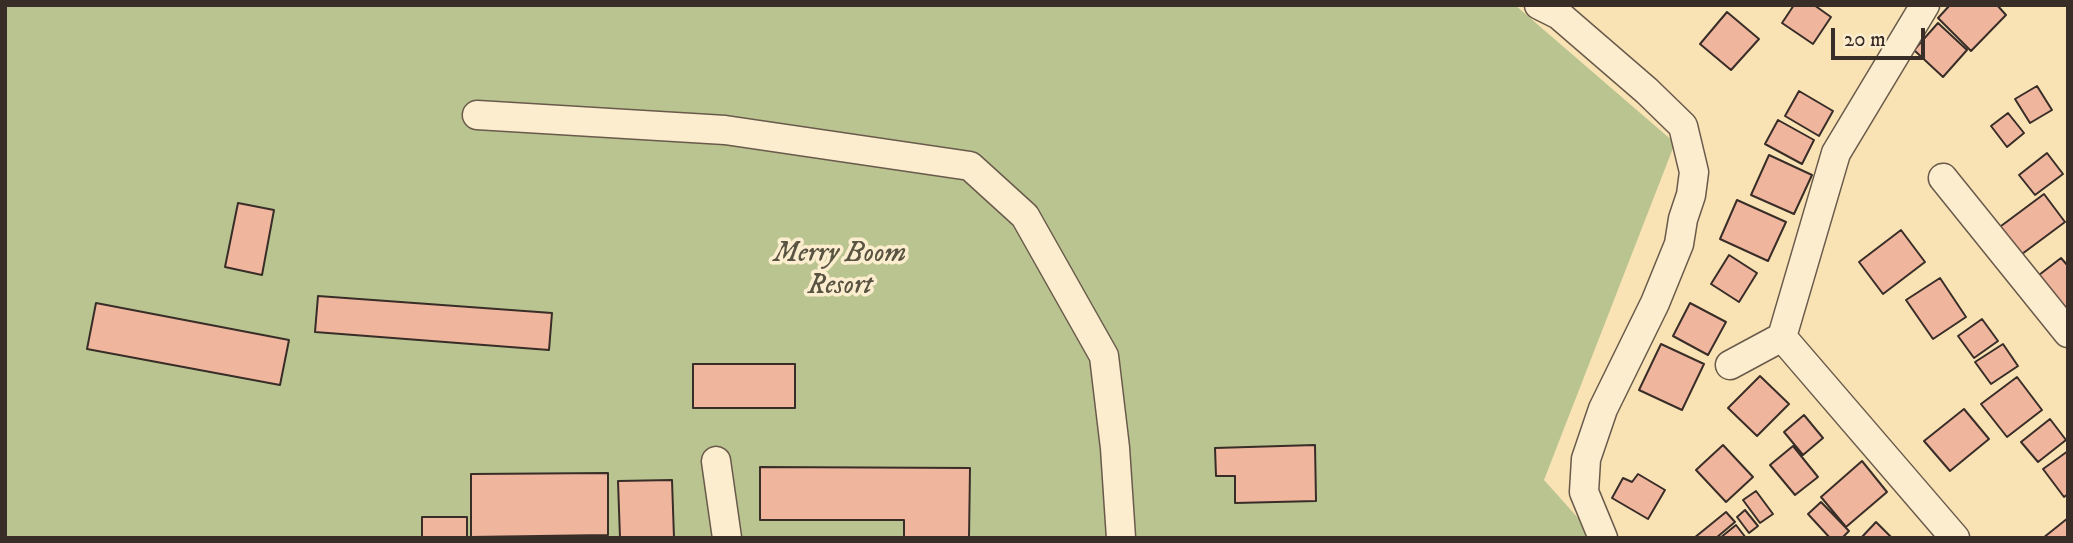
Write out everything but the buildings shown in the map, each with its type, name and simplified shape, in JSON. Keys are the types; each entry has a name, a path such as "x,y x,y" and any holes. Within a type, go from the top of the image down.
{"street":[{"path":"1539,5 1559,15 1683,125 1694,172 1679,244 1654,303 1602,410 1586,459 1584,492 1602,538"},
{"path":"1730,365 1782,337 1836,153 1926,5"},
{"path":"478,115 725,130 970,166 1025,216 1104,356 1115,448 1121,538"},
{"path":"1943,178 2068,333"},
{"path":"1782,337 1955,538"},
{"path":"716,461 727,538"}],"green space":[{"name":"Merry Boom Resort","path":"5,5 1515,5 1675,143 1544,480 1596,538 5,538"}]}
